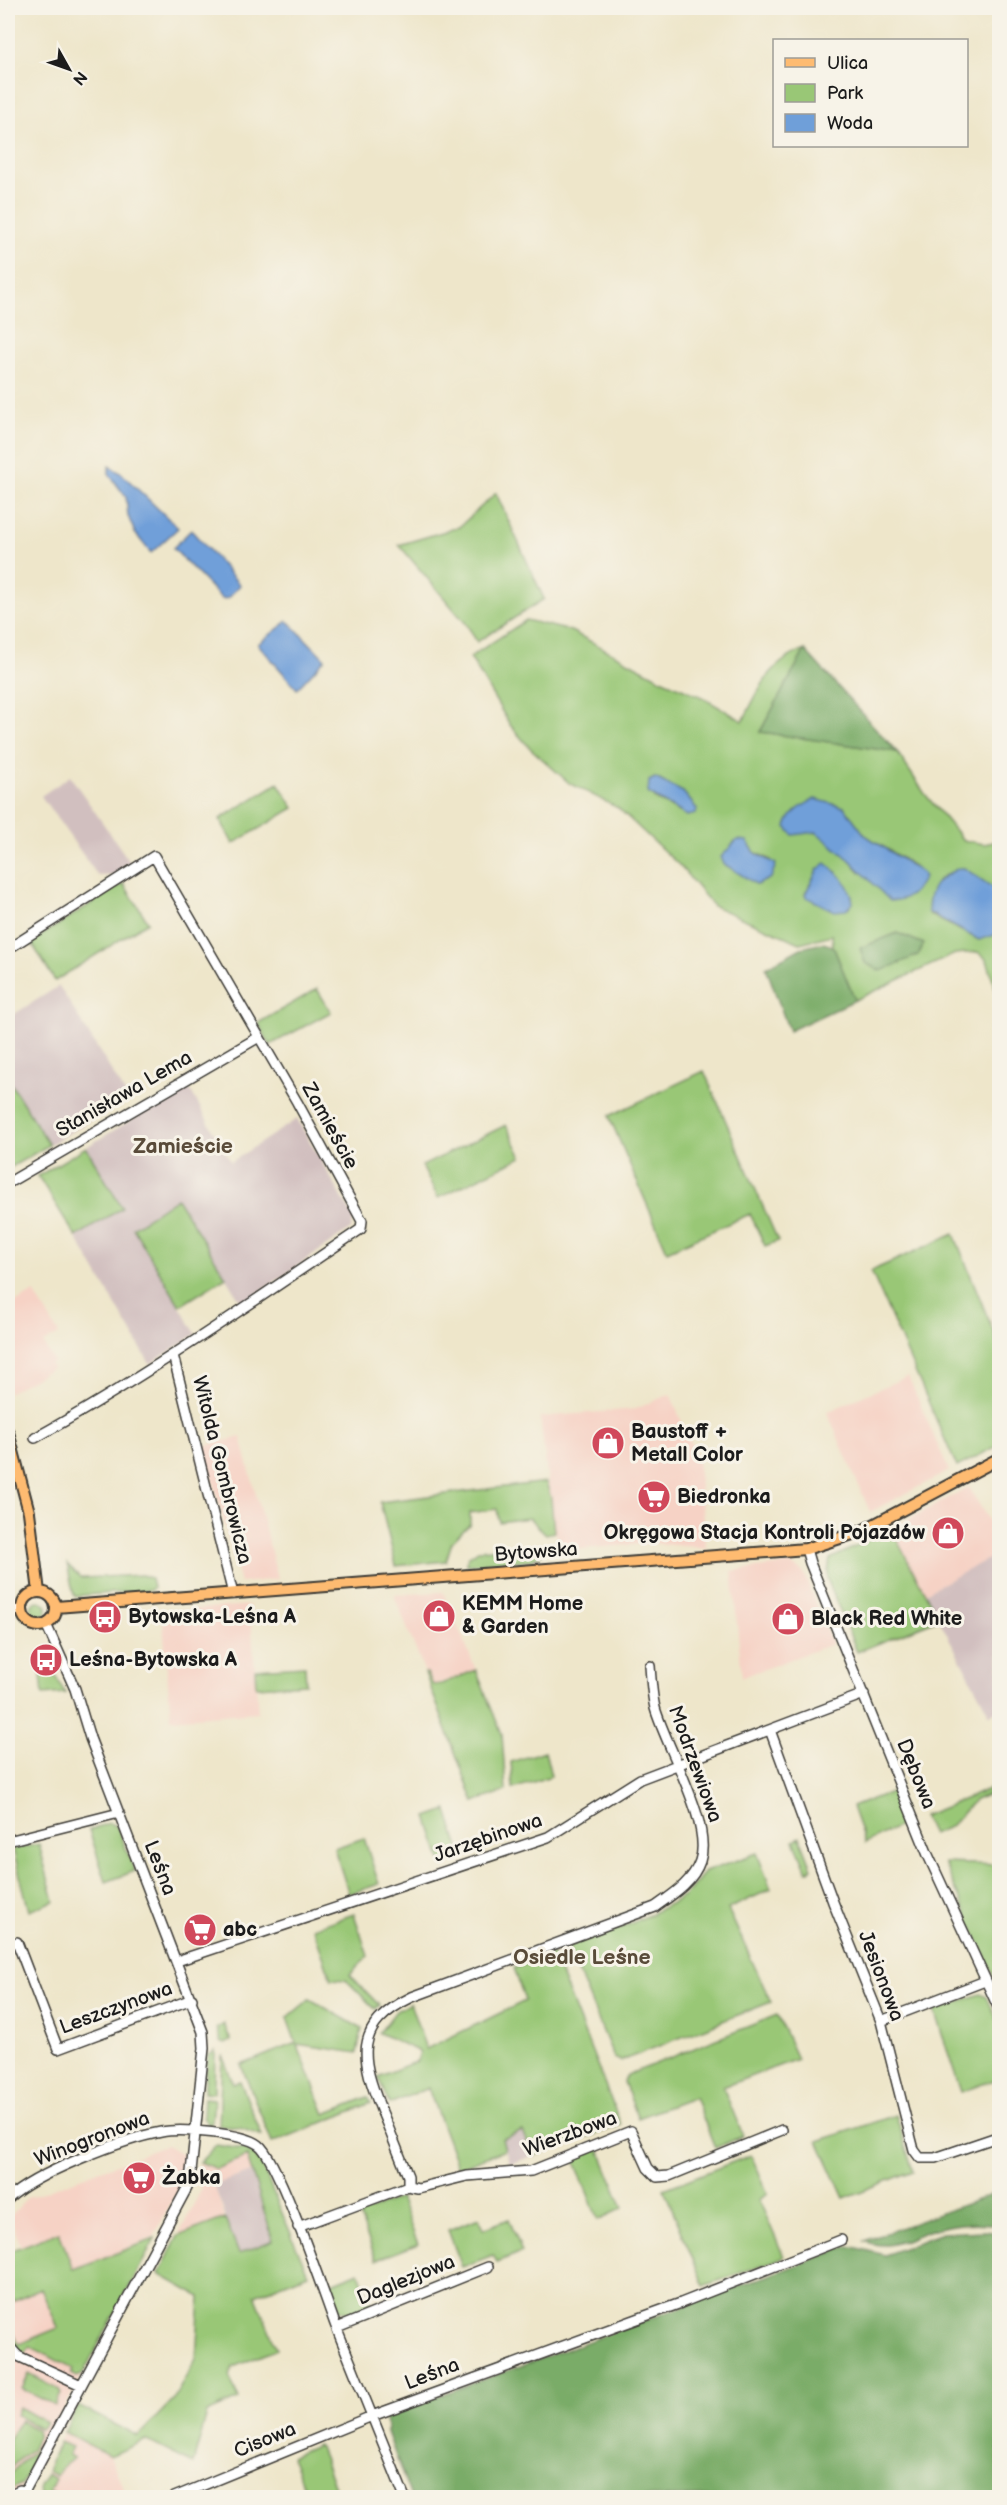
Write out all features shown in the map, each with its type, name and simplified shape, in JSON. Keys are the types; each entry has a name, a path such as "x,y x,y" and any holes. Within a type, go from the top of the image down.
{"main road":[{"path":"8,1432 29,1512 39,1592"},
{"name":"Bytowska","path":"56,1607 806,1549 862,1531 999,1458"},
{"path":"39,1592 51,1596 56,1607 53,1618 46,1624 31,1623 22,1610 27,1597 39,1592"}],"street":[{"name":"Zamieście","path":"8,949 154,856 362,1221 361,1229 173,1355 108,1398 35,1438"},
{"name":"Stanisława Lema","path":"8,1183 259,1037"},
{"name":"Witolda Gombrowicza","path":"173,1355 233,1594"},
{"name":"Dębowa","path":"806,1549 928,1855 999,2011"},
{"path":"8,1611 22,1610"},
{"name":"Leśna","path":"22,2495 187,2188 196,2132 205,2042 192,1999 119,1813 75,1689 46,1624"},
{"name":"Modrzewiowa","path":"408,2186 408,2176 366,2067 367,2044 375,2025 388,2010 412,1997 555,1942 655,1907 682,1887 700,1862 703,1836 655,1707 650,1666"},
{"name":"Jarzębinowa","path":"177,1961 548,1838 628,1785 676,1764 864,1694"},
{"name":"Jesionowa","path":"770,1730 833,1902 881,2021 914,2150 920,2158 935,2158 999,2136"},
{"path":"8,1841 119,1813"},
{"name":"Leszczynowa","path":"17,1942 58,2049 192,1999"},
{"path":"881,2021 985,1981"},
{"name":"Winogronowa","path":"8,2199 47,2174 151,2134 174,2130 196,2132"},
{"name":"Wierzbowa","path":"408,2186 418,2188 445,2179 531,2171 631,2131 648,2168 657,2176 669,2176 782,2130"},
{"path":"196,2132 248,2138 260,2145 271,2161 405,2498"},
{"path":"298,2227 408,2186"},
{"name":"Leśna","path":"372,2416 681,2303 841,2241"},
{"name":"Daglezjowa","path":"337,2328 488,2267"},
{"path":"8,2345 18,2356 81,2385"},
{"name":"Cisowa","path":"172,2498 372,2416"},
{"name":"Leśna","path":"8,2495 20,2490 22,2495"}],"shaded area":[{"path":"70,776 132,865 117,875 98,876 41,796"},
{"path":"59,986 128,1098 49,1145 8,1079 8,1018"},
{"path":"188,1086 231,1162 297,1119 354,1218 351,1229 242,1304 178,1198 134,1228 196,1334 150,1364 76,1237 122,1208 86,1147"},
{"path":"34,1292 59,1334 43,1343 54,1362 50,1364 53,1368 8,1393 8,1307"},
{"path":"908,1376 949,1471 870,1512 827,1412"},
{"path":"670,1394 697,1457 706,1548 651,1543 569,1550 554,1532 540,1417 636,1409"},
{"path":"241,1437 278,1579 240,1583 204,1446"},
{"path":"969,1487 990,1523 988,1533 999,1554 925,1593 891,1529"},
{"path":"999,1553 999,1709 990,1715 925,1593"},
{"path":"790,1564 803,1572 832,1644 742,1677 732,1571"},
{"path":"443,1592 476,1670 433,1685 425,1673 394,1595"},
{"path":"250,1605 258,1712 171,1719 162,1612"},
{"path":"523,2131 533,2156 510,2164 501,2139"},
{"path":"167,2145 183,2155 180,2185 153,2238 73,2269 59,2232 21,2247 10,2217 27,2198"},
{"path":"247,2156 253,2172 214,2185 225,2218 178,2236 202,2188 197,2185 200,2162 217,2169"},
{"path":"251,2172 273,2241 239,2254 214,2185"},
{"path":"41,2289 58,2328 19,2345 8,2334 8,2304"},
{"path":"8,2334 15,2349 24,2354 29,2346 82,2375 16,2497 8,2497"},
{"path":"64,2432 110,2456 127,2497 41,2497 39,2486 54,2460 54,2451"}],"green space":[{"path":"496,493 544,599 477,642 467,625 399,545 459,527"},
{"path":"526,620 571,631 663,680 698,695 743,721 766,678 782,661 805,650 760,732 897,752 925,794 963,840 984,844 999,841 999,892 964,868 953,871 936,884 930,915 979,940 999,933 999,1000 987,960 978,952 955,954 855,1000 833,946 832,935 800,943 713,906 680,866 618,808 569,783 529,747 510,725 470,657","holes":["655,778 683,792 694,805 687,816 655,799 649,781","833,804 844,807 865,835 914,866 860,872 831,841 810,831","734,842 771,860 757,884 724,864","818,869 835,870 852,896 805,894"]},
{"path":"805,650 897,752 760,732"},
{"path":"278,783 294,808 233,844 220,819"},
{"path":"123,883 148,922 55,981 31,942"},
{"path":"897,933 924,944 918,955 881,971 865,963 860,948"},
{"path":"823,943 833,946 855,1000 789,1031 766,967 801,948"},
{"path":"317,989 331,1012 270,1045 258,1023"},
{"path":"704,1071 778,1241 765,1246 750,1214 667,1251 609,1116"},
{"path":"8,1079 49,1145 8,1169"},
{"path":"506,1125 522,1157 438,1198 422,1166"},
{"path":"86,1147 122,1208 76,1237 38,1176"},
{"path":"177,1198 226,1277 180,1306 133,1228"},
{"path":"954,1234 999,1346 999,1445 957,1467 871,1271"},
{"path":"546,1482 551,1498 554,1532 546,1534 529,1518 499,1522 497,1509 470,1513 470,1524 452,1542 446,1561 396,1566 380,1502"},
{"path":"891,1529 939,1619 857,1652 827,1579 830,1559"},
{"path":"533,1546 541,1548 543,1553 531,1560 467,1565 468,1557 478,1550"},
{"path":"67,1564 81,1578 142,1575 151,1578 153,1587 151,1590 74,1596"},
{"path":"36,1601 42,1601 47,1609 45,1615 36,1617 31,1612 31,1606"},
{"path":"43,1653 65,1693 43,1695 39,1654"},
{"path":"305,1666 306,1684 256,1687 255,1669"},
{"path":"476,1670 502,1735 506,1791 474,1802 425,1673 433,1685"},
{"path":"545,1751 551,1776 513,1789 511,1762"},
{"path":"999,1785 999,1790 975,1800 949,1827 932,1834 923,1816"},
{"path":"893,1791 905,1823 865,1843 852,1807"},
{"path":"447,1810 462,1857 442,1863 427,1817"},
{"path":"109,1823 117,1826 135,1871 106,1882 89,1830"},
{"path":"800,1837 812,1868 807,1871 794,1840"},
{"path":"364,1838 379,1884 349,1894 334,1848"},
{"path":"39,1844 54,1901 29,1911 13,1849"},
{"path":"757,1853 771,1889 728,1909 771,2002 621,2061 614,2058 568,1947 598,1932 621,1928 649,1915 685,1896 705,1872"},
{"path":"944,1863 999,1865 999,1988 995,1979"},
{"path":"354,1914 368,1956 350,1975 379,2005 375,2009 346,1980 331,1979 313,1928"},
{"path":"553,1954 621,2125 533,2156 523,2131 502,2139 505,2150 458,2168 428,2088 389,2104 378,2077 417,2061 420,2052 379,2033 396,2011 410,2003 426,2049 525,2001 514,1968"},
{"path":"980,1994 987,1997 999,2024 999,2078 961,2092 934,2010"},
{"path":"310,1999 362,2029 357,2053 297,2044 325,2114 368,2097 371,2103 272,2143 241,2065 296,2043 287,2018"},
{"path":"777,2015 797,2059 723,2087 743,2136 715,2148 695,2097 638,2118 624,2082 627,2075"},
{"path":"224,2024 231,2041 225,2044 221,2042 217,2028"},
{"path":"215,2051 214,2093 204,2092 208,2056"},
{"path":"222,2055 233,2083 240,2081 262,2136 240,2128 219,2126"},
{"path":"204,2098 214,2099 212,2122 209,2126 203,2117"},
{"path":"896,2115 913,2171 844,2198 818,2141"},
{"path":"216,2145 248,2150 260,2161 308,2274 255,2295 277,2349 233,2367 229,2376 239,2399 207,2413 193,2464 146,2440 110,2456 64,2432 78,2406 138,2436 173,2400 196,2359 200,2297 159,2274 178,2236 225,2218 239,2254 273,2240 247,2156 216,2169 200,2162"},
{"path":"599,2149 623,2208 598,2220 574,2159"},
{"path":"751,2155 768,2194 759,2200 784,2257 704,2286 664,2189"},
{"path":"999,2192 999,2225 946,2226 893,2244 874,2244 864,2241"},
{"path":"400,2198 418,2244 376,2260 359,2214"},
{"path":"479,2218 483,2229 509,2219 522,2252 497,2262 493,2255 462,2267 448,2230"},
{"path":"985,2231 999,2233 999,2497 411,2497 387,2432 386,2415 849,2246 885,2255 942,2233"},
{"path":"59,2232 73,2269 155,2239 82,2375 76,2377 71,2374 73,2369 30,2346 24,2354 14,2348 8,2337 12,2328 19,2344 58,2328 41,2289 8,2304 8,2252"},
{"path":"359,2272 371,2305 349,2313 339,2309 329,2284"},
{"path":"29,2374 58,2389 61,2394 55,2406 22,2389"},
{"path":"19,2407 46,2422 43,2427 40,2429 16,2415"},
{"path":"20,2421 37,2430 38,2435 33,2447 8,2470 8,2440"},
{"path":"59,2442 72,2447 68,2455 74,2458 60,2469 56,2476 47,2471"},
{"path":"40,2444 45,2444 22,2484 8,2491 8,2476"},
{"path":"318,2445 339,2497 308,2497 291,2457"},
{"path":"46,2474 55,2479 49,2491 60,2497 40,2497 39,2486"}],"water":[{"path":"109,466 121,473 178,528 151,553 135,533 128,516 126,497 109,474"},
{"path":"191,530 240,585 228,598 222,599 173,548"},
{"path":"288,621 325,659 297,689 258,644"},
{"path":"655,778 683,792 697,809 696,814 687,816 648,793 649,781"},
{"path":"815,799 844,807 865,835 922,873 924,877 915,891 902,899 890,901 850,860 816,832 793,835 786,827 790,817"},
{"path":"737,840 747,841 756,854 776,864 771,878 757,885 724,864 721,857"},
{"path":"826,863 840,876 850,891 853,903 846,910 834,911 806,897 805,894 818,869"},
{"path":"959,868 964,868 999,892 998,934 979,940 928,912 928,903 935,884"}],"place":[{"name":"Baustoff + Metall Color","path":"608,1443"},
{"name":"Biedronka","path":"654,1497"},
{"name":"Okręgowa Stacja Kontroli Pojazdów","path":"948,1533"},
{"name":"KEMM Home & Garden","path":"439,1616"},
{"name":"Bytowska-Leśna A","path":"105,1617"},
{"name":"Black Red White","path":"788,1619"},
{"name":"Leśna-Bytowska A","path":"46,1660"},
{"name":"abc","path":"200,1930"},
{"name":"Żabka","path":"139,2178"}],"district":[{"name":"Zamieście","path":"183,1146"},
{"name":"Osiedle Leśne","path":"582,1957"}]}
